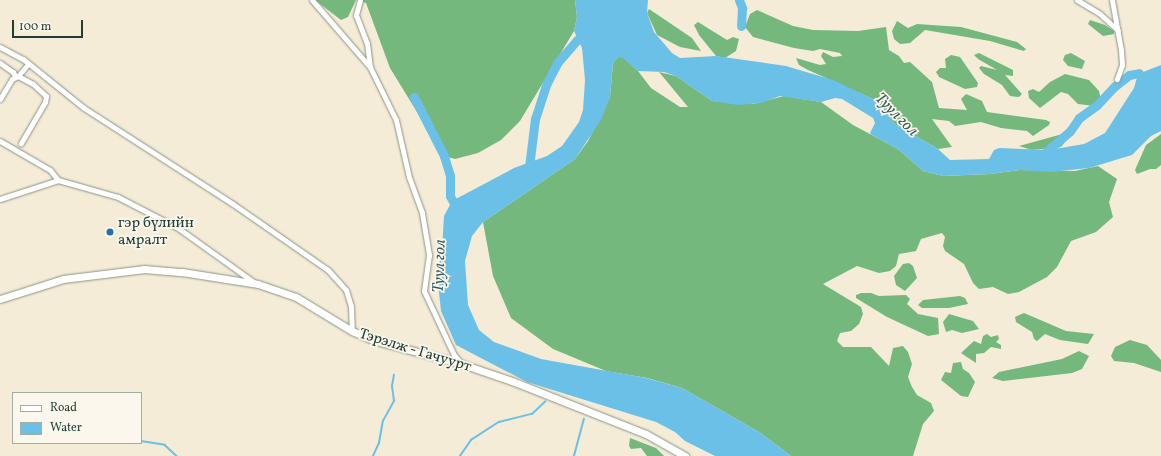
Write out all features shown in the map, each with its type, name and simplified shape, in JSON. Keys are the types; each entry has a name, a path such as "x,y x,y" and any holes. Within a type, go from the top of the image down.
{"main road":[{"name":"Тэрэлж - Гачуурт","path":"0,299 63,279 144,269 182,272 258,284 296,297 352,331 373,340 462,364 646,434 685,456"}],"street":[{"path":"312,0 370,67 396,120 409,177 422,214 429,255 424,291 454,355 462,364"},
{"path":"360,0 356,15 367,43 370,67"},
{"path":"1077,0 1100,14 1118,30"},
{"path":"1112,0 1118,30 1122,65 1117,79"},
{"path":"0,47 28,64 84,108 233,204 328,270 346,290 351,306 352,331"},
{"path":"0,63 13,72 16,76 33,84 46,96 46,102 21,143"},
{"path":"0,99 16,76 28,64"},
{"path":"0,141 50,170 58,180"},
{"path":"0,199 58,180 118,197 178,228 258,284"}],"green space":[{"path":"315,0 356,0 348,17 341,20"},
{"path":"356,0 575,0 577,17 574,31 520,121 501,140 478,153 455,159 444,156 390,68 366,3"},
{"path":"649,9 692,38 701,51 680,47 657,35 647,13"},
{"path":"757,10 793,26 813,30 858,31 886,27 889,50 899,56 904,63 910,62 932,82 939,108 967,110 961,99 966,94 982,101 987,112 1046,120 1050,122 1049,125 1033,136 1027,131 1001,128 981,122 955,126 949,121 932,119 952,147 938,149 896,125 873,99 808,70 799,65 796,58 820,65 826,64 821,56 823,52 833,57 842,56 840,53 820,49 813,51 794,48 753,37 745,27 750,14"},
{"path":"1090,20 1105,25 1114,31 1114,34 1103,36 1088,24"},
{"path":"897,21 908,28 917,24 961,27 1017,42 1026,49 1024,51 990,41 925,30 910,43 900,44 894,39 892,31"},
{"path":"698,22 727,40 733,37 739,39 736,51 725,58 716,56 699,35 694,25"},
{"path":"979,53 1013,70 1013,76 1005,75 1022,94 1019,97 1010,96 1002,85 984,74 979,68 981,66 997,70 974,55"},
{"path":"1071,53 1085,61 1082,69 1068,66 1063,60 1065,55"},
{"path":"951,55 960,57 978,83 977,87 965,89 939,77 936,72 940,68 946,68 945,59"},
{"path":"618,57 623,57 638,71 651,88 680,107 688,107 659,72 676,76 712,101 753,104 784,96 821,102 853,125 898,149 923,171 943,176 990,174 1020,170 1075,171 1098,166 1117,179 1109,202 1113,217 1096,232 1071,241 1057,267 1047,277 1019,292 1008,294 993,287 979,289 973,283 964,264 945,251 943,246 945,237 942,233 921,239 916,251 899,254 896,266 890,271 879,273 857,266 823,284 861,307 863,314 859,324 851,331 840,333 837,341 843,347 871,347 889,366 893,348 903,346 908,352 912,364 908,377 912,387 917,395 931,403 934,411 923,424 913,456 791,456 759,432 682,388 647,378 606,371 553,349 511,318 493,276 483,222 575,159 588,141 610,97 613,63"},
{"path":"1065,74 1089,80 1099,91 1101,100 1094,106 1078,104 1068,94 1061,92 1040,108 1029,98 1028,91 1033,89 1039,92 1050,82"},
{"path":"1066,133 1068,138 1061,147 1032,150 1019,146"},
{"path":"1161,134 1161,165 1156,169 1150,169 1137,174 1135,170 1146,145"},
{"path":"909,263 913,266 917,278 905,291 896,285 894,276 903,264"},
{"path":"861,293 871,293 879,296 906,295 910,299 907,304 918,314 938,318 939,334 928,336 887,317 856,298 856,295"},
{"path":"960,296 965,298 968,304 949,308 922,308 918,305 923,300"},
{"path":"1024,313 1066,331 1094,334 1088,344 1060,340 1045,334 1037,341 1034,339 1032,332 1016,322 1015,317"},
{"path":"949,314 973,321 979,329 962,333 952,330 946,332 943,322"},
{"path":"987,334 991,337 998,335 999,339 996,342 1001,345 1001,349 991,347 984,353 976,354 976,363 961,353 974,341 981,344 983,336"},
{"path":"1130,340 1147,345 1161,360 1161,372 1134,363 1114,361 1111,356 1115,347"},
{"path":"1079,351 1089,356 1082,369 1072,373 1003,381 992,378 999,372 1062,359"},
{"path":"961,362 963,369 969,373 975,382 968,397 961,396 941,380 945,372 951,373 953,363"},
{"path":"630,438 656,448 664,456 647,456 641,448 631,449 629,446"}],"water":[{"name":"Туул гол","path":"575,0 648,0 647,13 654,32 672,53 680,58 716,56 786,66 833,80 873,99 896,125 938,149 950,160 989,159 994,150 999,148 1049,150 1084,144 1105,133 1134,88 1138,74 1161,65 1161,131 1151,136 1132,155 1089,168 1051,172 1020,170 990,174 943,176 923,171 898,149 872,135 870,133 875,123 873,118 842,99 835,98 821,102 780,96 761,103 738,105 712,101 676,76 664,72 638,71 623,58 618,57 613,63 610,97 601,120 575,159 483,222 472,236 465,261 468,305 479,330 494,342 541,359 646,378 682,388 759,432 791,456 715,456 685,441 675,432 656,422 527,382 456,345 441,311 437,274 442,250 444,216 452,201 514,168 547,156 562,146 579,122 583,110 585,80 582,48 574,31 577,17"}],"waterway":[{"path":"739,0 742,8 741,26"},
{"path":"528,175 535,119 547,83 557,63 577,40 588,36"},
{"path":"1039,158 1070,131 1079,118 1097,105 1115,86 1129,75 1139,73"},
{"path":"414,97 444,156 450,176 450,196 458,211"},
{"path":"373,456 379,443 383,421 394,401 392,386 394,375"},
{"path":"460,456 471,440 499,422 532,414 545,402"},
{"path":"574,456 584,419"},
{"path":"142,441 165,445 177,456"}],"place":[{"name":"гэр бүлийн амралт","path":"110,232"}]}
